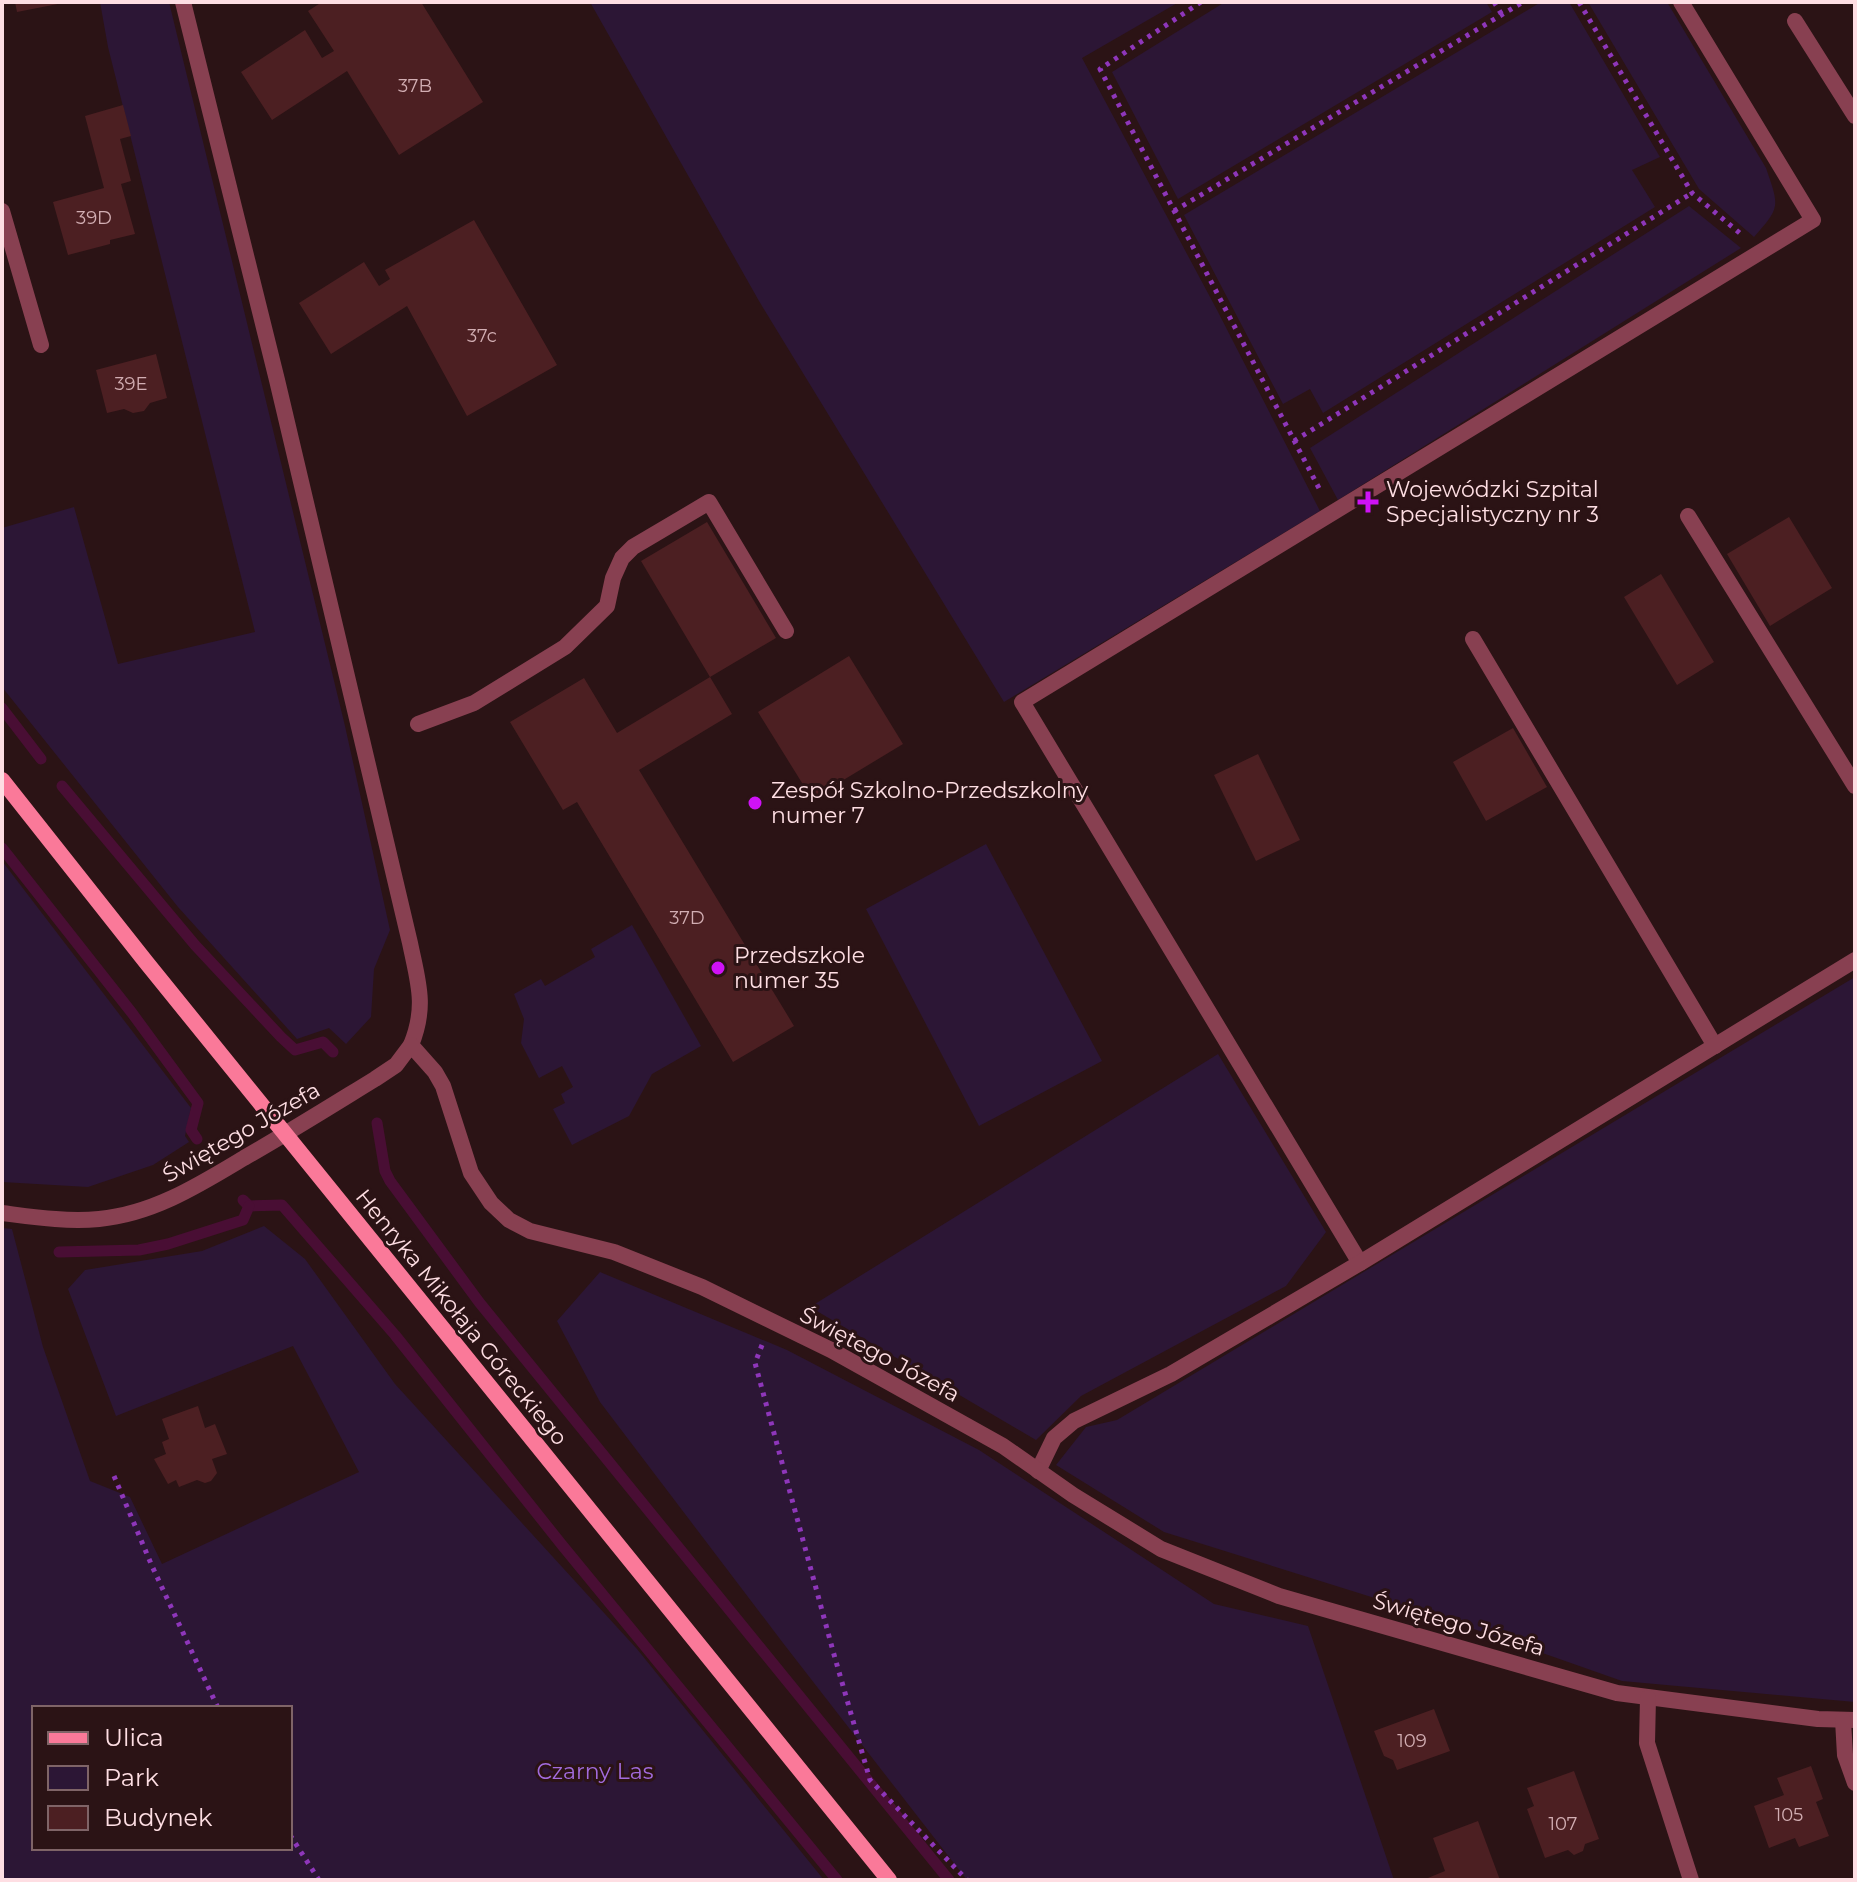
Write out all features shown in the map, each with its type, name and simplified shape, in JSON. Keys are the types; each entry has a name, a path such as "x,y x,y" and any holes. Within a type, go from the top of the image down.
{"main road":[{"name":"Henryka Mikołaja Góreckiego","path":"2,780 889,1880"}],"street":[{"path":"183,2 281,396 410,943 422,1007 411,1045"},
{"path":"1360,1263 1022,702 1813,220 1681,2"},
{"path":"1795,21 1855,116"},
{"path":"2,211 30,316 41,345"},
{"path":"418,724 474,703 565,647 607,606 613,578 622,558 633,547 709,502 786,631"},
{"path":"1688,516 1855,786"},
{"path":"1473,639 1715,1046"},
{"path":"1038,1471 1054,1438 1074,1421 1171,1374 1360,1263 1855,960"},
{"name":"Świętego Józefa","path":"2,1213 61,1220 100,1219 157,1205 189,1190 385,1073 401,1060 411,1045 443,1086 462,1152 476,1182 491,1203 509,1220 530,1231 614,1252 702,1287 771,1320 890,1381 1003,1446 1130,1532 1161,1549 1248,1586 1617,1693 1818,1719 1849,1720"},
{"path":"1648,1698 1647,1743 1691,1880"},
{"path":"1849,1720 1845,1755 1855,1783"}],"path":[{"path":"1201,2 1100,69 1332,513"},
{"path":"1494,2 1502,15"},
{"path":"1174,211 1523,2"},
{"path":"1579,2 1692,193 1761,251"},
{"path":"1294,441 1692,193"},
{"path":"771,1320 755,1363 870,1780 967,1880"},
{"path":"114,1476 217,1706"},
{"path":"292,1838 319,1880"}],"green space":[{"path":"100,2 169,2 345,726 390,930 374,969 371,1017 346,1044 329,1028 297,1039 178,907 2,687 2,528 74,507 118,664 255,632 108,47"},
{"path":"590,2 1179,2 1082,58 1320,511 1004,702 759,301"},
{"path":"1225,2 1486,2 1492,12 1178,199 1112,72"},
{"path":"1541,2 1569,2 1660,157 1632,170 1655,207 1323,413 1310,389 1283,404 1184,215"},
{"path":"1588,2 1667,2 1766,168 1775,206 1754,237 1699,189"},
{"path":"1689,206 1741,248 1338,500 1310,448"},
{"path":"986,844 1102,1061 979,1126 866,909"},
{"path":"2,861 191,1108 185,1136 189,1142 153,1165 88,1187 2,1182"},
{"path":"632,925 701,1046 652,1074 629,1116 572,1145 553,1109 565,1103 561,1094 573,1087 562,1066 539,1078 521,1043 524,1019 514,994 541,979 545,986 595,957 591,949"},
{"path":"1855,977 1855,1702 1622,1681 1480,1631 1164,1532 1056,1465 1086,1427 1117,1420"},
{"path":"1218,1054 1326,1232 1286,1286 1081,1396 1036,1440 810,1307"},
{"name":"Czarny Las","path":"264,1226 305,1259 395,1384 637,1649 824,1880 2,1880 2,1228 12,1229 43,1347 90,1481 130,1497 162,1564 359,1472 293,1346 116,1416 68,1289 85,1270 202,1251"},
{"path":"600,1272 787,1350 979,1450 1214,1604 1308,1626 1394,1880 967,1880 600,1402 557,1321"}],"building":[{"path":"15,2 62,2 63,3 17,12"},
{"path":"322,2 421,2 483,102 399,155 347,71 272,120 241,72 305,30 322,58 334,51 308,11"},
{"path":"123,105 131,136 120,139 131,181 121,184 135,234 68,255 53,202 104,188 85,116"},
{"path":"474,220 557,365 467,416 407,306 331,354 299,303 364,262 379,286 390,279 385,270"},
{"path":"156,354 167,398 150,403 144,411 133,413 124,409 107,413 96,370"},
{"path":"1789,517 1832,588 1770,626 1727,554"},
{"path":"707,522 776,638 710,677 641,561"},
{"path":"1661,574 1714,662 1677,685 1624,597"},
{"path":"849,656 903,744 812,799 758,712"},
{"path":"710,677 732,714 639,770 794,1026 733,1062 577,802 563,810 510,722 584,678 617,733"},
{"path":"1513,728 1547,787 1486,821 1453,762"},
{"path":"1258,754 1300,840 1256,861 1214,775"},
{"path":"198,1406 205,1428 215,1424 227,1454 212,1459 217,1473 211,1481 205,1483 197,1480 179,1487 176,1480 168,1484 154,1459 166,1454 162,1442 169,1439 162,1419"},
{"path":"1434,1709 1450,1751 1397,1770 1393,1760 1384,1756 1374,1731"},
{"path":"1811,1766 1823,1799 1816,1802 1829,1836 1799,1847 1795,1838 1769,1848 1754,1806 1784,1795 1777,1778"},
{"path":"1574,1771 1599,1839 1585,1844 1583,1851 1574,1855 1568,1850 1545,1858 1527,1809 1534,1806 1527,1788"},
{"path":"1478,1821 1500,1880 1423,1880 1445,1871 1433,1838"}],"waterway":[{"path":"2,708 41,759"},
{"path":"62,786 195,945 281,1037 295,1050 323,1042 333,1052"},
{"path":"2,848 132,1013 198,1103 191,1130 197,1139"},
{"path":"377,1123 385,1171 390,1181 479,1302 949,1880"},
{"path":"243,1200 249,1206 282,1205 395,1335 562,1545 837,1880"},
{"path":"59,1252 139,1250 168,1244 243,1220 249,1206"}],"place":[{"name":"Wojewódzki Szpital Specjalistyczny nr 3","path":"1368,502"},
{"name":"Zespół Szkolno-Przedszkolny numer 7","path":"755,803"},
{"name":"Przedszkole numer 35","path":"718,968"}]}
